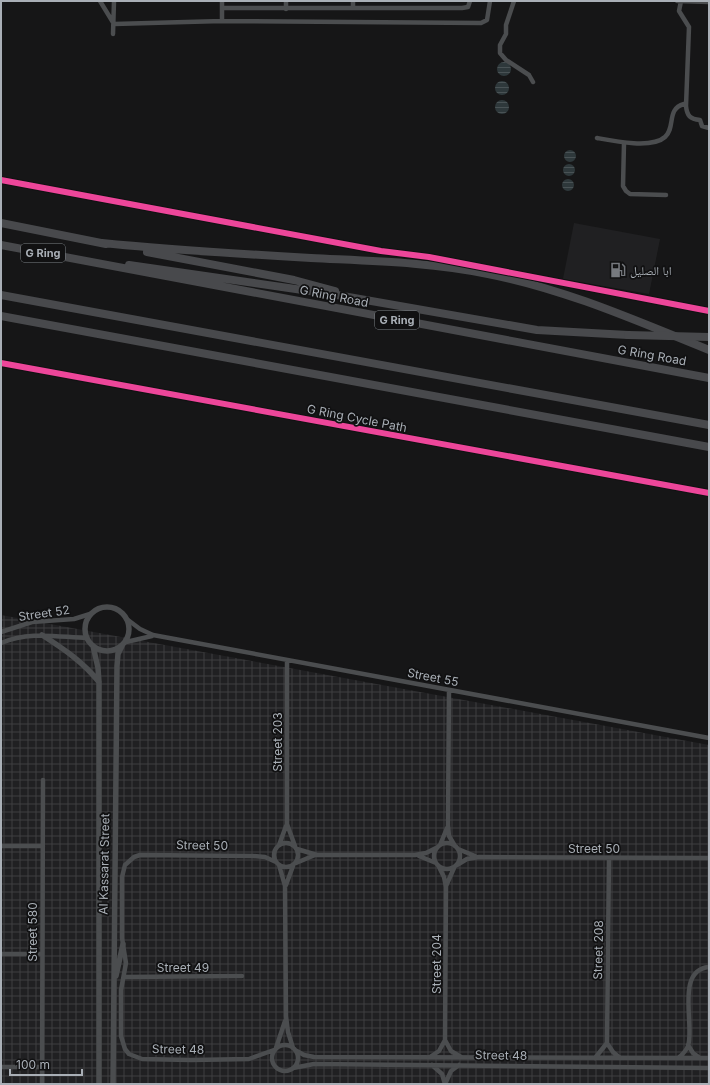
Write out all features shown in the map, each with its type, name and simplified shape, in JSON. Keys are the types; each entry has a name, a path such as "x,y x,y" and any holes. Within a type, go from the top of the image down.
{"highway":[{"path":"1,223 294,280 385,303"},
{"path":"102,243 181,251 422,263 488,274 544,287 589,302 709,350"},
{"name":"G Ring Road","path":"1,245 709,378"},
{"path":"84,261 151,267 246,283 385,303 537,330 628,335 709,337"},
{"path":"1,295 709,425"},
{"path":"1,316 709,447"}],"street":[{"path":"100,1 114,24"},
{"path":"113,34 114,1"},
{"path":"222,1 222,21"},
{"path":"286,1 286,9"},
{"path":"353,1 353,8"},
{"path":"222,8 462,8 468,6 470,1"},
{"path":"114,24 222,21 481,23 487,20 490,1"},
{"path":"514,1 506,25 506,34 500,45 500,53 506,60 529,75 533,82"},
{"path":"677,1 709,2"},
{"path":"681,1 679,11 689,27 687,114 691,119 700,120 702,126 709,128"},
{"path":"597,138 624,143 653,142 665,138 670,131 673,112 679,105 684,104 686,106"},
{"path":"624,143 624,186 626,191 630,194 666,195"},
{"path":"87,638 86,623 90,614 98,608 111,606 120,610 128,620"},
{"name":"Street 52","path":"1,632 32,622 74,619 90,614"},
{"name":"Street 55","path":"128,620 140,630 154,635 709,738"},
{"name":"Al Kassarat Street","path":"113,1084 117,666 118,654 124,644 130,627 128,620"},
{"path":"42,635 69,652 87,667 99,682"},
{"name":"Street 52","path":"1,643 13,638 42,635 87,638"},
{"name":"Street 55","path":"124,644 140,637 154,635"},
{"name":"Al Kassarat Street","path":"87,638 93,646 98,668 99,682 99,1084"},
{"path":"93,646 105,651 117,649 124,644"},
{"name":"Street 203","path":"279,845 287,824 287,660"},
{"path":"415,855 449,869 455,866 460,857 457,847 450,836 448,825 449,690"},
{"name":"Street 580","path":"42,1084 43,780"},
{"name":"Street 203","path":"287,824 296,847"},
{"path":"437,865 434,855 448,825"},
{"path":"286,1016 271,1059 276,1068 285,1071 293,1068 298,1059 288,1032 286,1016 285,886 274,852 279,845 286,842 317,854 415,855 426,853 438,846 448,843 457,847"},
{"path":"1,846 43,846"},
{"path":"285,886 299,856 296,847"},
{"name":"Street 50","path":"457,847 479,857"},
{"name":"Street 50","path":"129,860 134,857 147,854 253,856 265,857 277,863"},
{"path":"277,863 286,867 317,854"},
{"name":"Street 50","path":"455,866 467,859 479,857 709,858"},
{"name":"Street 208","path":"607,1043 610,858"},
{"name":"Al Kassarat Street","path":"129,860 123,871 122,877 123,944 126,958 121,990 121,1036 122,1043 129,1054"},
{"name":"Street 204","path":"437,865 444,877 446,888 445,1040"},
{"name":"Street 204","path":"446,888 455,866"},
{"path":"114,984 123,944"},
{"path":"1,954 42,954"},
{"path":"678,1058 688,1045 690,983 698,971 709,967"},
{"name":"Street 49","path":"124,977 242,976"},
{"path":"429,1058 439,1051 445,1040 452,1051 462,1058"},
{"path":"595,1058 607,1043 613,1052 620,1058"},
{"path":"275,1049 284,1045 294,1049"},
{"path":"688,1045 700,1058"},
{"name":"Street 48","path":"129,1054 142,1059 241,1060 256,1058 275,1049"},
{"name":"Street 48","path":"294,1049 304,1055 314,1057 709,1058"},
{"name":"Street 48","path":"293,1068 314,1064 709,1068"},
{"path":"430,1065 442,1074 445,1084"},
{"path":"445,1084 449,1075 459,1065"},
{"path":"1,1067 42,1068"}],"shaded area":[{"path":"504,62 509,64 511,69 509,74 504,76 499,74 497,69 499,64"},
{"path":"502,81 507,83 509,88 507,93 502,95 497,93 495,88 497,83"},
{"path":"502,100 507,102 509,107 507,112 502,114 497,112 495,107 497,102"},
{"path":"570,150 574,152 576,156 574,160 570,162 566,160 564,156 566,152"},
{"path":"569,164 573,166 575,170 573,174 569,176 565,174 563,170 565,166"},
{"path":"568,179 572,181 574,185 572,189 568,191 564,189 562,185 564,181"},
{"path":"574,223 660,239 649,294 563,279"},
{"path":"1,615 709,745 709,1084 1,1084"}],"cycle path":[{"path":"1,180 381,251 429,257 709,311"},
{"name":"G Ring Cycle Path","path":"1,363 709,493"}],"place":[{"name":"ابا الصليل","path":"618,270"}]}
